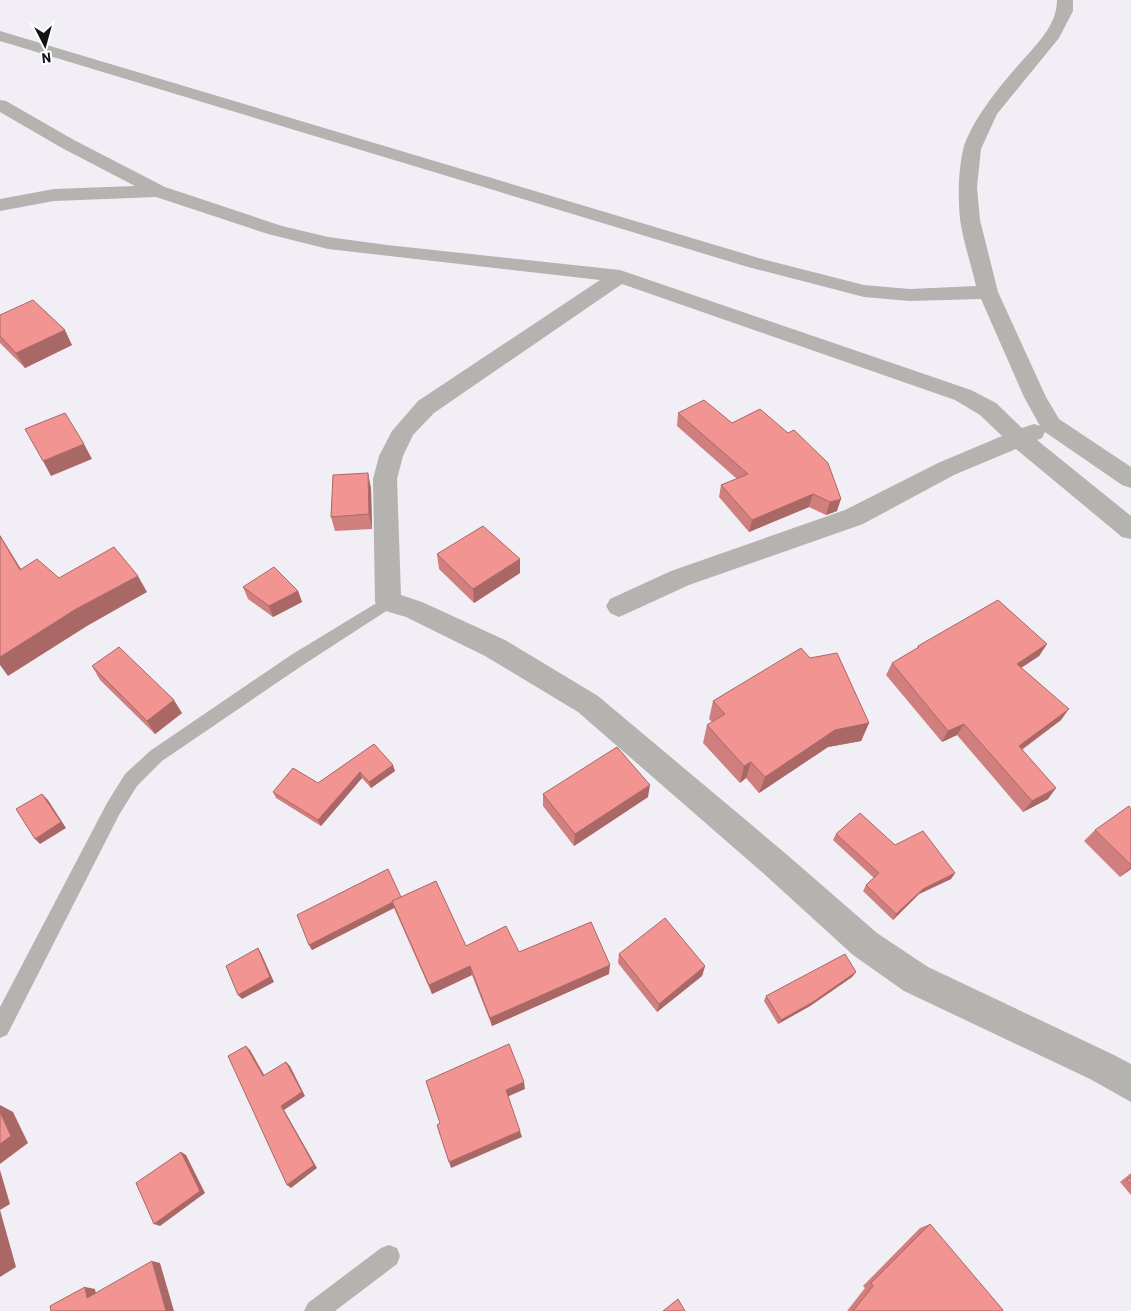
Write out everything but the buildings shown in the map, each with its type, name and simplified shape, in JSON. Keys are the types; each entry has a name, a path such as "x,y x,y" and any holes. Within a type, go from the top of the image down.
{"street":[{"path":"1065,0 1065,11 1051,38 1020,73 989,113 972,149 968,187 970,220 988,292 1035,398 1051,424 1131,479"},
{"path":"0,36 371,149 764,265 864,291 910,296 988,292"},
{"path":"0,105 68,144 158,191 275,230 328,243 387,252 620,276 963,395 988,409 1131,530"},
{"path":"0,205 54,195 158,191"},
{"path":"620,276 426,407 404,431 391,456 385,479 388,602 413,609 495,648 588,704 774,863 865,944 916,979 1102,1067 1131,1084"},
{"path":"619,606 680,578 854,517 946,469 1051,424"}],"lane":[{"path":"0,1028 113,809 131,780 164,750 296,660 388,602"},
{"path":"316,1311 389,1256"}]}
